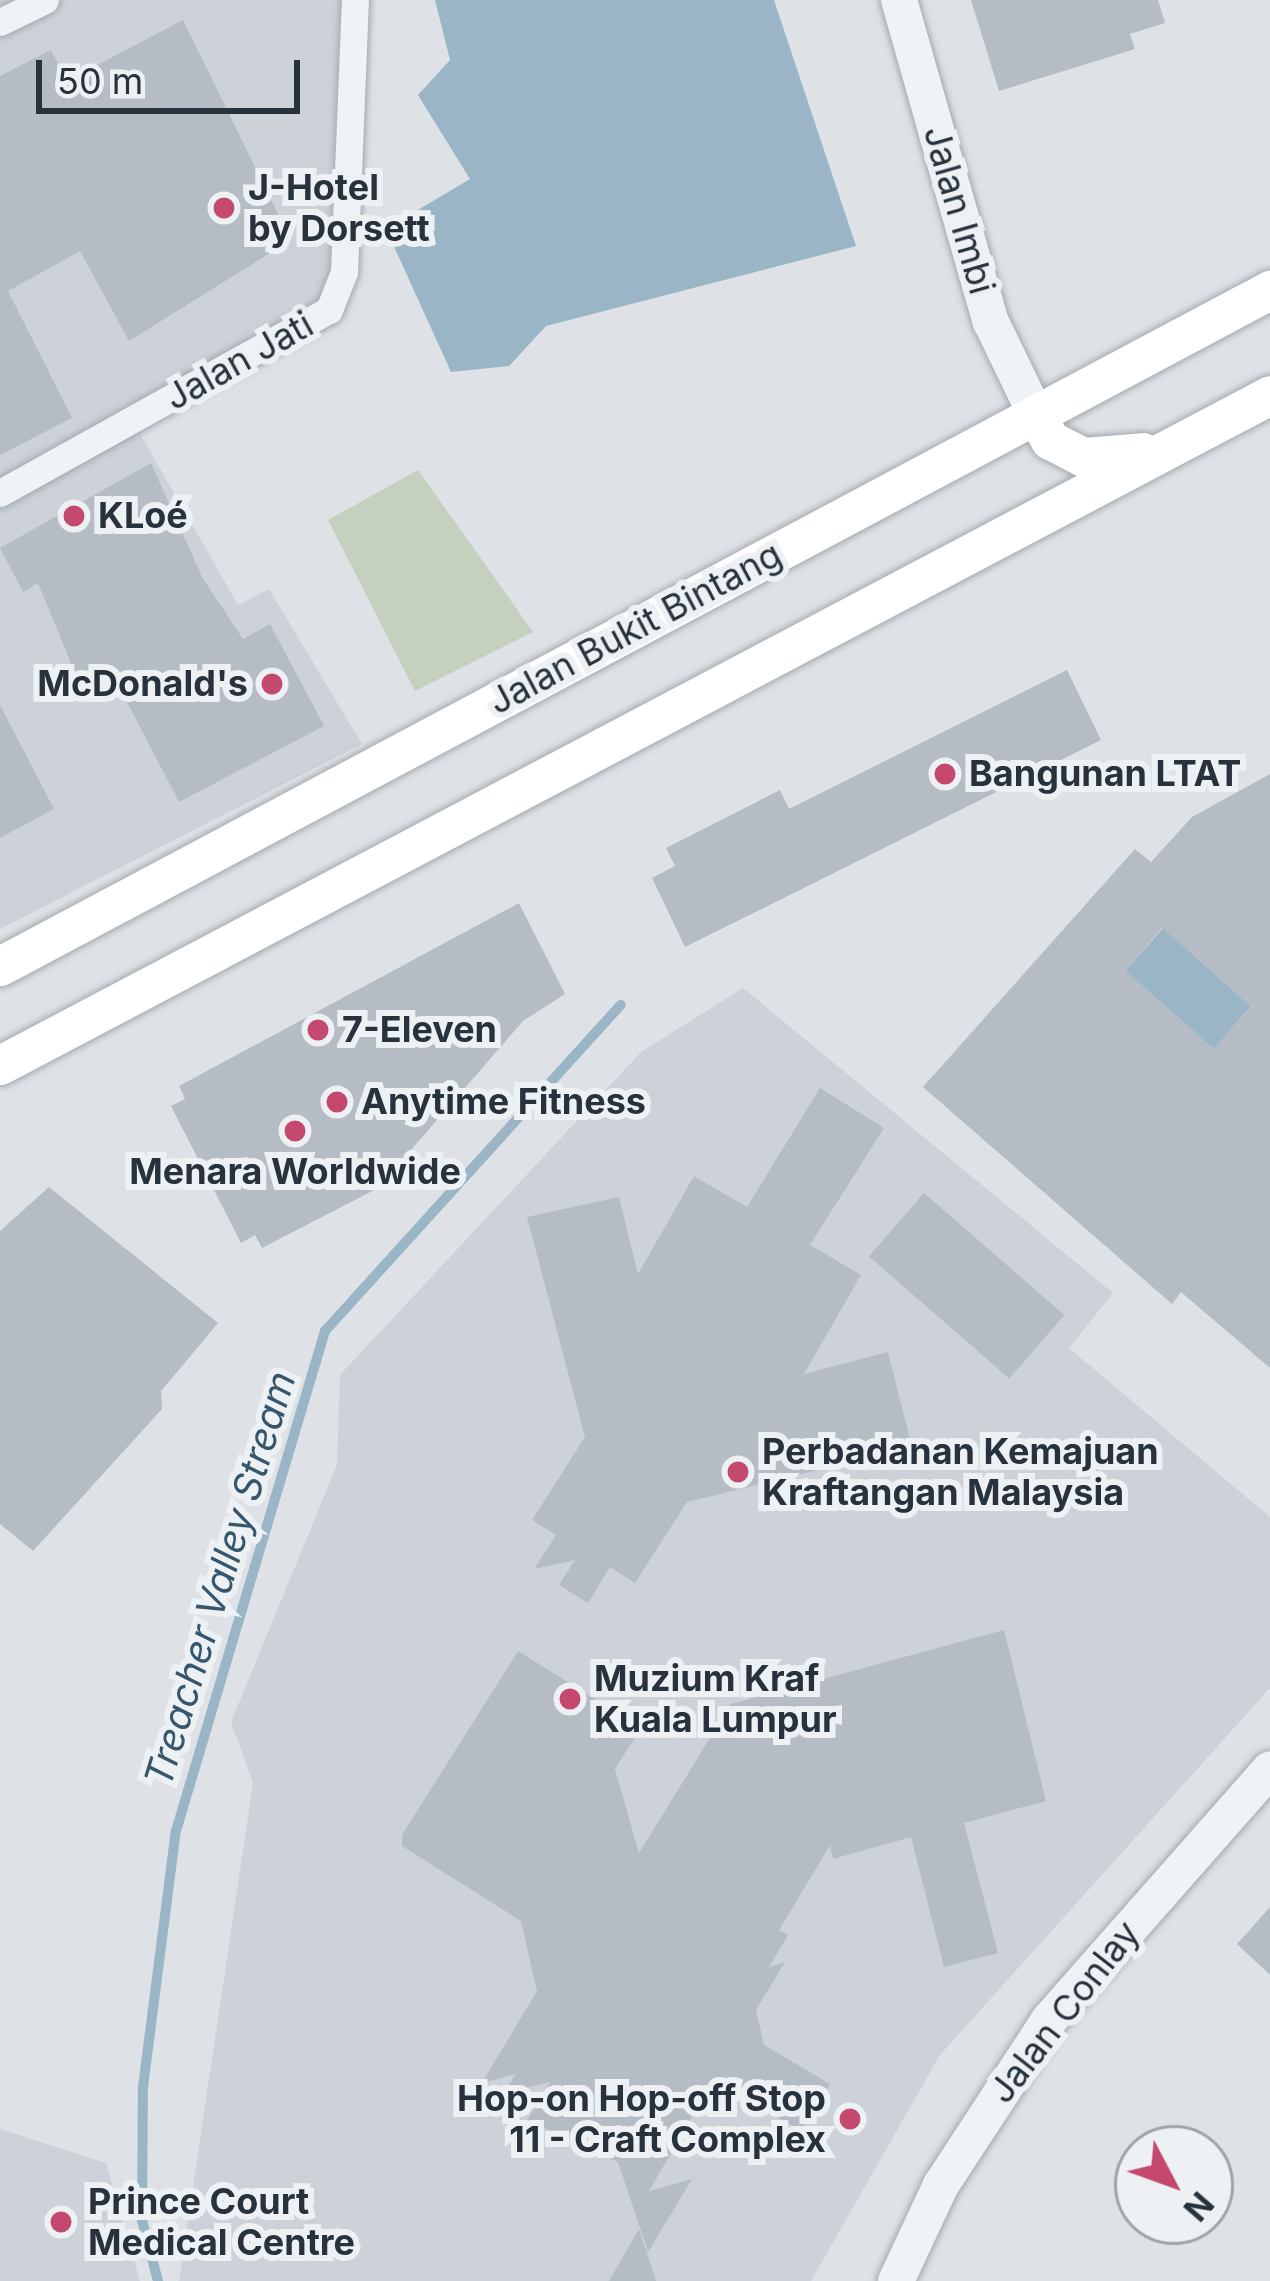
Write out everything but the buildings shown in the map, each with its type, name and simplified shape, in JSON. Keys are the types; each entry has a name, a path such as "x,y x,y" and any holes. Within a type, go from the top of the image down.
{"main road":[{"name":"Jalan Bukit Bintang","path":"0,966 1270,290"},
{"path":"0,1065 1270,395"},
{"path":"1036,415 1051,440 1084,457 1168,449"}],"street":[{"path":"0,22 45,0"},
{"name":"Jalan Jati","path":"0,493 329,310 344,272 355,0"},
{"name":"Jalan Imbi","path":"899,0 991,322 1036,415"},
{"name":"Jalan Conlay","path":"896,2281 940,2185 1049,2020 1270,1769"}],"shaded area":[{"path":"0,0 341,0 330,268 319,301 126,409 238,605 269,589 362,744 0,929"},
{"path":"743,988 1113,1293 1069,1348 1270,1517 1270,1688 940,2055 811,2281 179,2281 253,1783 231,1722 337,1465 340,1375 641,1052"},
{"name":"Prince Court Medical Centre","path":"0,2129 106,2163 140,2281 0,2281"}],"green space":[{"path":"418,470 533,632 415,691 328,520"}],"water":[{"path":"435,0 774,0 856,246 546,326 509,366 451,372 386,229 470,179 418,95 450,60"},
{"path":"1201,885 1230,910 1192,954 1251,1006 1214,1049 1125,971"}],"waterway":[{"name":"Treacher Valley Stream","path":"158,2281 142,2220 143,2087 176,1831 325,1331 621,1005"}],"place":[{"name":"J-Hotel by Dorsett","path":"224,208"},
{"name":"KLoé","path":"74,516"},
{"name":"McDonald's","path":"272,684"},
{"name":"Bangunan LTAT","path":"945,774"},
{"name":"7-Eleven","path":"318,1030"},
{"name":"Anytime Fitness","path":"337,1102"},
{"name":"Menara Worldwide","path":"295,1131"},
{"name":"Perbadanan Kemajuan Kraftangan Malaysia","path":"738,1472"},
{"name":"Muzium Kraf Kuala Lumpur","path":"570,1699"},
{"name":"Hop-on Hop-off Stop 11 - Craft Complex","path":"850,2119"},
{"name":"Prince Court Medical Centre","path":"61,2222"}]}
